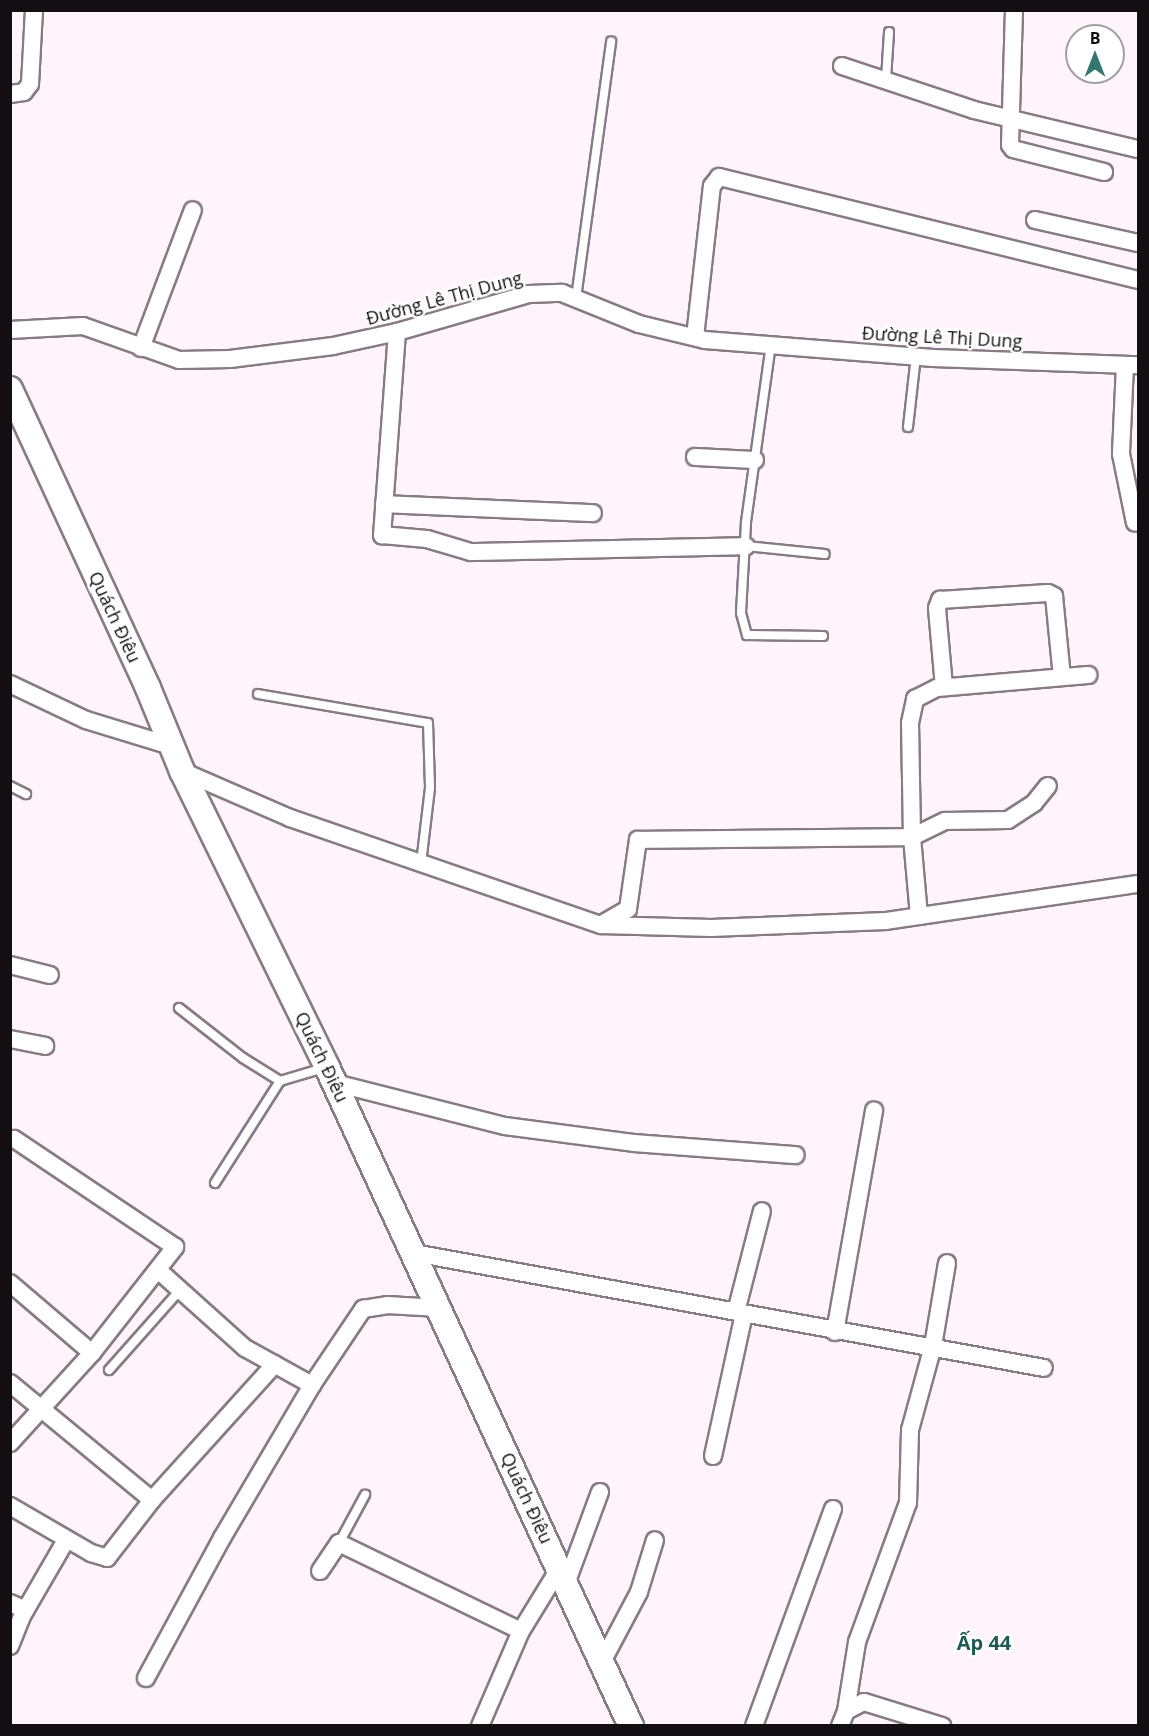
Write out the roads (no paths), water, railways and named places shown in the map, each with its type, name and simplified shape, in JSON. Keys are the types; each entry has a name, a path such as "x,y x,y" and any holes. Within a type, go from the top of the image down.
{"main road":[{"name":"Quách Điêu","path":"10,389 148,688 182,771 331,1075 631,1725"}],"street":[{"path":"10,94 28,89 34,10"},
{"path":"1014,10 1008,119 1013,149 1104,172"},
{"path":"842,66 1008,119 1138,149"},
{"path":"694,337 712,186 719,177 1138,280"},
{"path":"141,348 193,210"},
{"path":"1035,220 1138,243"},
{"name":"Đường Lê Thị Dung","path":"10,330 83,326 179,360 230,359 333,346 397,333 529,294 562,292 639,324 694,337 916,356 1132,365"},
{"path":"397,333 382,535 427,539 471,552 746,546"},
{"path":"1132,365 1121,454 1136,523"},
{"path":"694,458 755,460"},
{"path":"384,504 593,513"},
{"path":"944,687 936,608 940,600 1048,593 1054,596 1062,677"},
{"path":"919,916 912,837 910,723 915,699 944,687 1088,675"},
{"path":"10,684 86,720 171,746"},
{"path":"182,771 290,818 421,865 601,925 711,928 919,916 1138,884"},
{"path":"601,925 628,909 638,840 912,837 945,821 1008,820 1034,803 1048,786"},
{"path":"10,965 50,975"},
{"path":"10,1039 45,1046"},
{"path":"331,1075 505,1126 635,1143 796,1155"},
{"path":"835,1332 874,1110"},
{"path":"10,1443 39,1407 92,1353 175,1247 14,1139"},
{"path":"713,1456 762,1211"},
{"path":"414,1253 835,1332 933,1346 1044,1368"},
{"path":"843,1718 856,1642 908,1503 910,1430 933,1346 946,1263"},
{"path":"158,1270 245,1348 312,1384"},
{"path":"10,1283 92,1353"},
{"path":"146,1678 222,1538 312,1384 363,1309 387,1305 439,1308"},
{"path":"10,1506 66,1540 107,1557 152,1500 275,1364"},
{"path":"10,1383 152,1500"},
{"path":"480,1725 521,1631 563,1576 600,1492"},
{"path":"754,1725 833,1509"},
{"path":"10,1646 18,1606 66,1540"},
{"path":"602,1662 639,1592 655,1540"},
{"path":"320,1571 339,1543 521,1631"},
{"path":"843,1718 864,1702 942,1725"}],"lane":[{"path":"886,79 889,32"},
{"path":"576,298 611,41"},
{"path":"771,343 755,460 741,613 747,635 823,636"},
{"path":"908,427 916,356"},
{"path":"746,546 825,554"},
{"path":"258,694 428,723 430,788 421,865"},
{"path":"10,786 26,794"},
{"path":"180,1008 243,1058 280,1081 331,1075"},
{"path":"215,1183 280,1081"},
{"path":"109,1370 180,1290"},
{"path":"339,1543 365,1494"}],"district":[{"name":"Ấp 44","path":"984,1642"}]}
